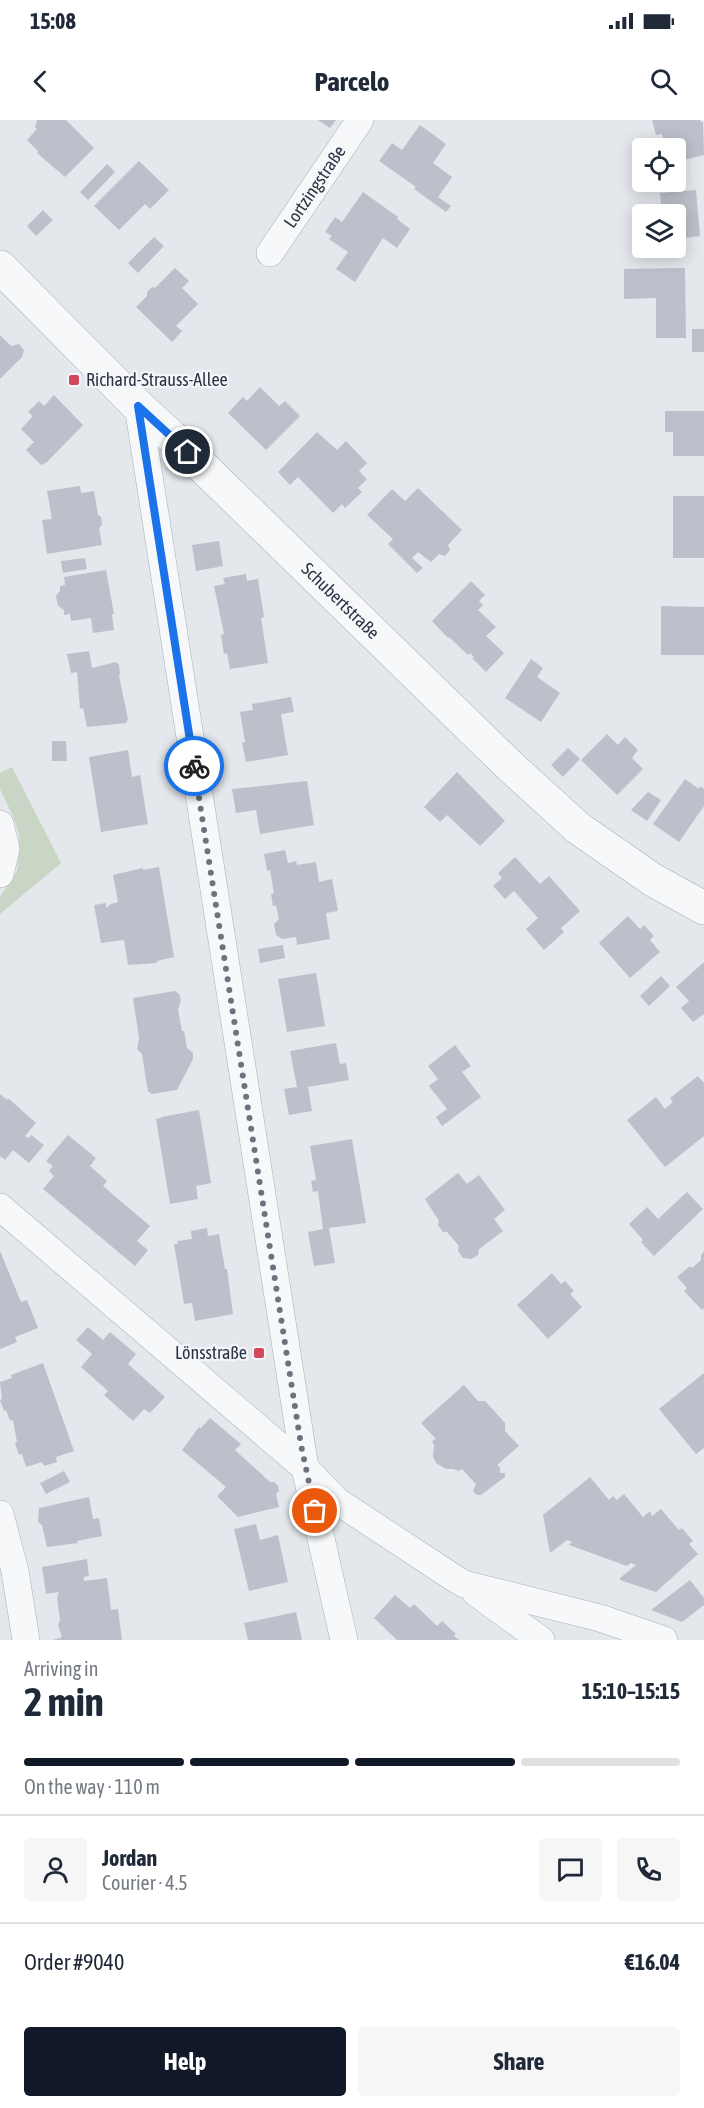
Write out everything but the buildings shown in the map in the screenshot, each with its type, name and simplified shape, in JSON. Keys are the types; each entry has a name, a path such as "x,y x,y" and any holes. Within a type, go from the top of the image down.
{"street":[{"name":"Lortzingstraße","path":"270,253 360,120"},
{"name":"Schubertstraße","path":"0,267 138,406 171,435 510,766 578,828 653,880 704,908"},
{"path":"138,406 305,1468 344,1640"},
{"path":"0,824 6,849 0,874"},
{"path":"0,1208 305,1468 337,1501 464,1584 541,1640"},
{"path":"0,1514 15,1571 26,1640"},
{"path":"464,1584 600,1617 664,1640"}],"green space":[{"path":"12,767 61,863 0,914 0,897 17,871 19,854 19,835 0,789 0,773"}],"way so far":[{"path":"194,766 301,1445 315,1511"}],"place":[{"name":"Richard-Strauss-Allee","path":"74,380"},
{"name":"Lönsstraße","path":"259,1353"}],"route":[{"path":"188,452 138,406 194,766"}]}
